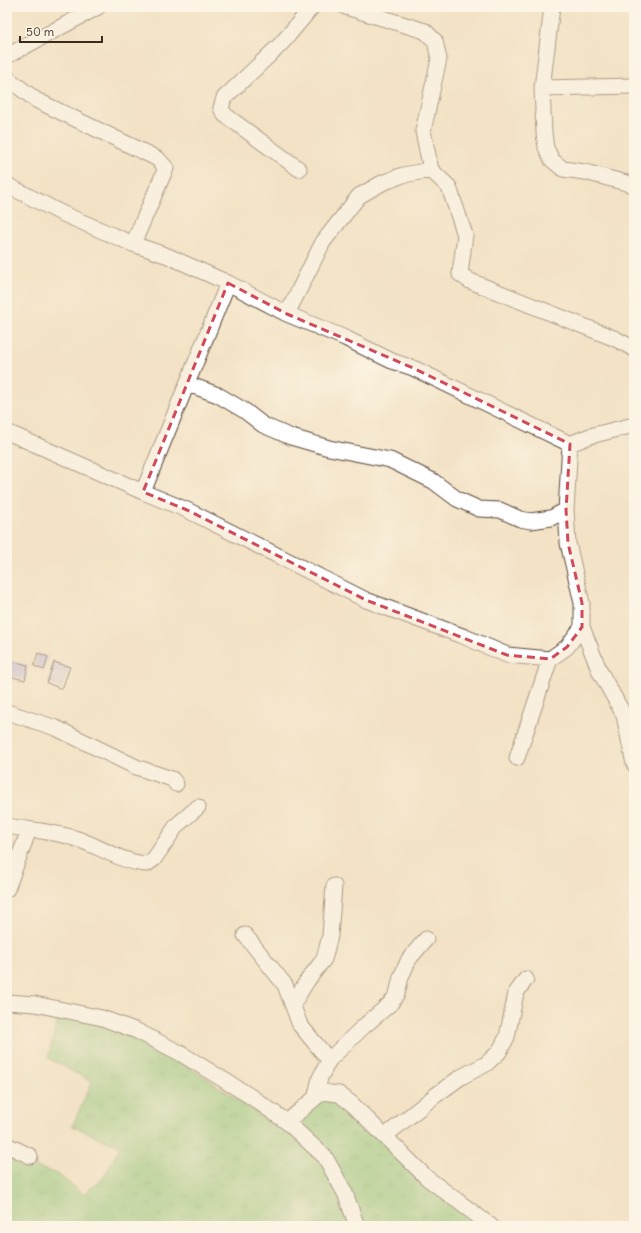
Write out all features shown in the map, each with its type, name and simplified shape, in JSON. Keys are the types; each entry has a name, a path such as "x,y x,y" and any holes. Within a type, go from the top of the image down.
{"street":[{"path":"7,56 98,7"},
{"path":"299,169 225,115 221,108 224,98 281,44 312,7"},
{"path":"346,7 425,31 435,41 439,59 424,131 431,170 449,187 465,235 460,274 464,278 616,339 634,349"},
{"path":"552,7 542,88 546,148 552,160 563,169 585,172 634,185"},
{"path":"7,78 36,100 150,155 159,160 166,168 132,244"},
{"path":"542,88 634,86"},
{"path":"287,314 323,242 359,196 382,183 403,175 431,170"},
{"path":"7,185 61,213 132,244 168,256 228,283 287,314 413,368 570,444 590,436 634,425"},
{"path":"143,492 228,283"},
{"path":"188,384 218,395 245,411 263,425 291,437 329,448 390,460 432,481 457,499 479,509 500,510 520,519 531,521 551,518 566,510"},
{"path":"7,432 187,510 366,600 466,637 507,655 550,658 567,647 582,627"},
{"path":"570,444 566,510 568,543 582,603 582,627 600,672 624,715 634,764"},
{"path":"517,758 550,658"},
{"path":"7,712 56,728 136,767 172,779 176,784"},
{"path":"7,826 60,834 74,838 124,859 147,864 154,859 177,825 198,807"},
{"path":"7,889 29,830"},
{"path":"293,1004 307,981 324,959 330,936 334,886"},
{"path":"245,935 285,985 300,1025 329,1060"},
{"path":"316,1095 320,1078 329,1060 363,1027 391,1003 397,994 401,977 409,959 426,939"},
{"path":"385,1136 436,1095 461,1077 486,1064 499,1052 507,1037 516,993 526,979"},
{"path":"7,1002 35,1004 102,1018 137,1031 180,1053 287,1122 325,1157 345,1193 357,1226"},
{"path":"287,1122 316,1095 322,1092 339,1094 352,1104 427,1178 491,1226"},
{"path":"7,1145 30,1156"}],"highlighted area":[{"path":"228,283 287,314 413,368 570,444 566,510 568,543 582,603 582,627 567,647 550,659 528,658 507,655 366,600 187,510 143,492"}],"green space":[{"path":"59,1015 100,1025 150,1045 191,1068 269,1121 331,1090 473,1221 459,1226 7,1226 7,1156 57,1174 83,1194 103,1178 120,1147 72,1126 92,1082 48,1058"}],"building":[{"path":"38,653 48,657 44,670 34,666"},
{"path":"7,660 28,665 25,680 7,676"},
{"path":"54,662 70,667 62,689 47,683"}]}
